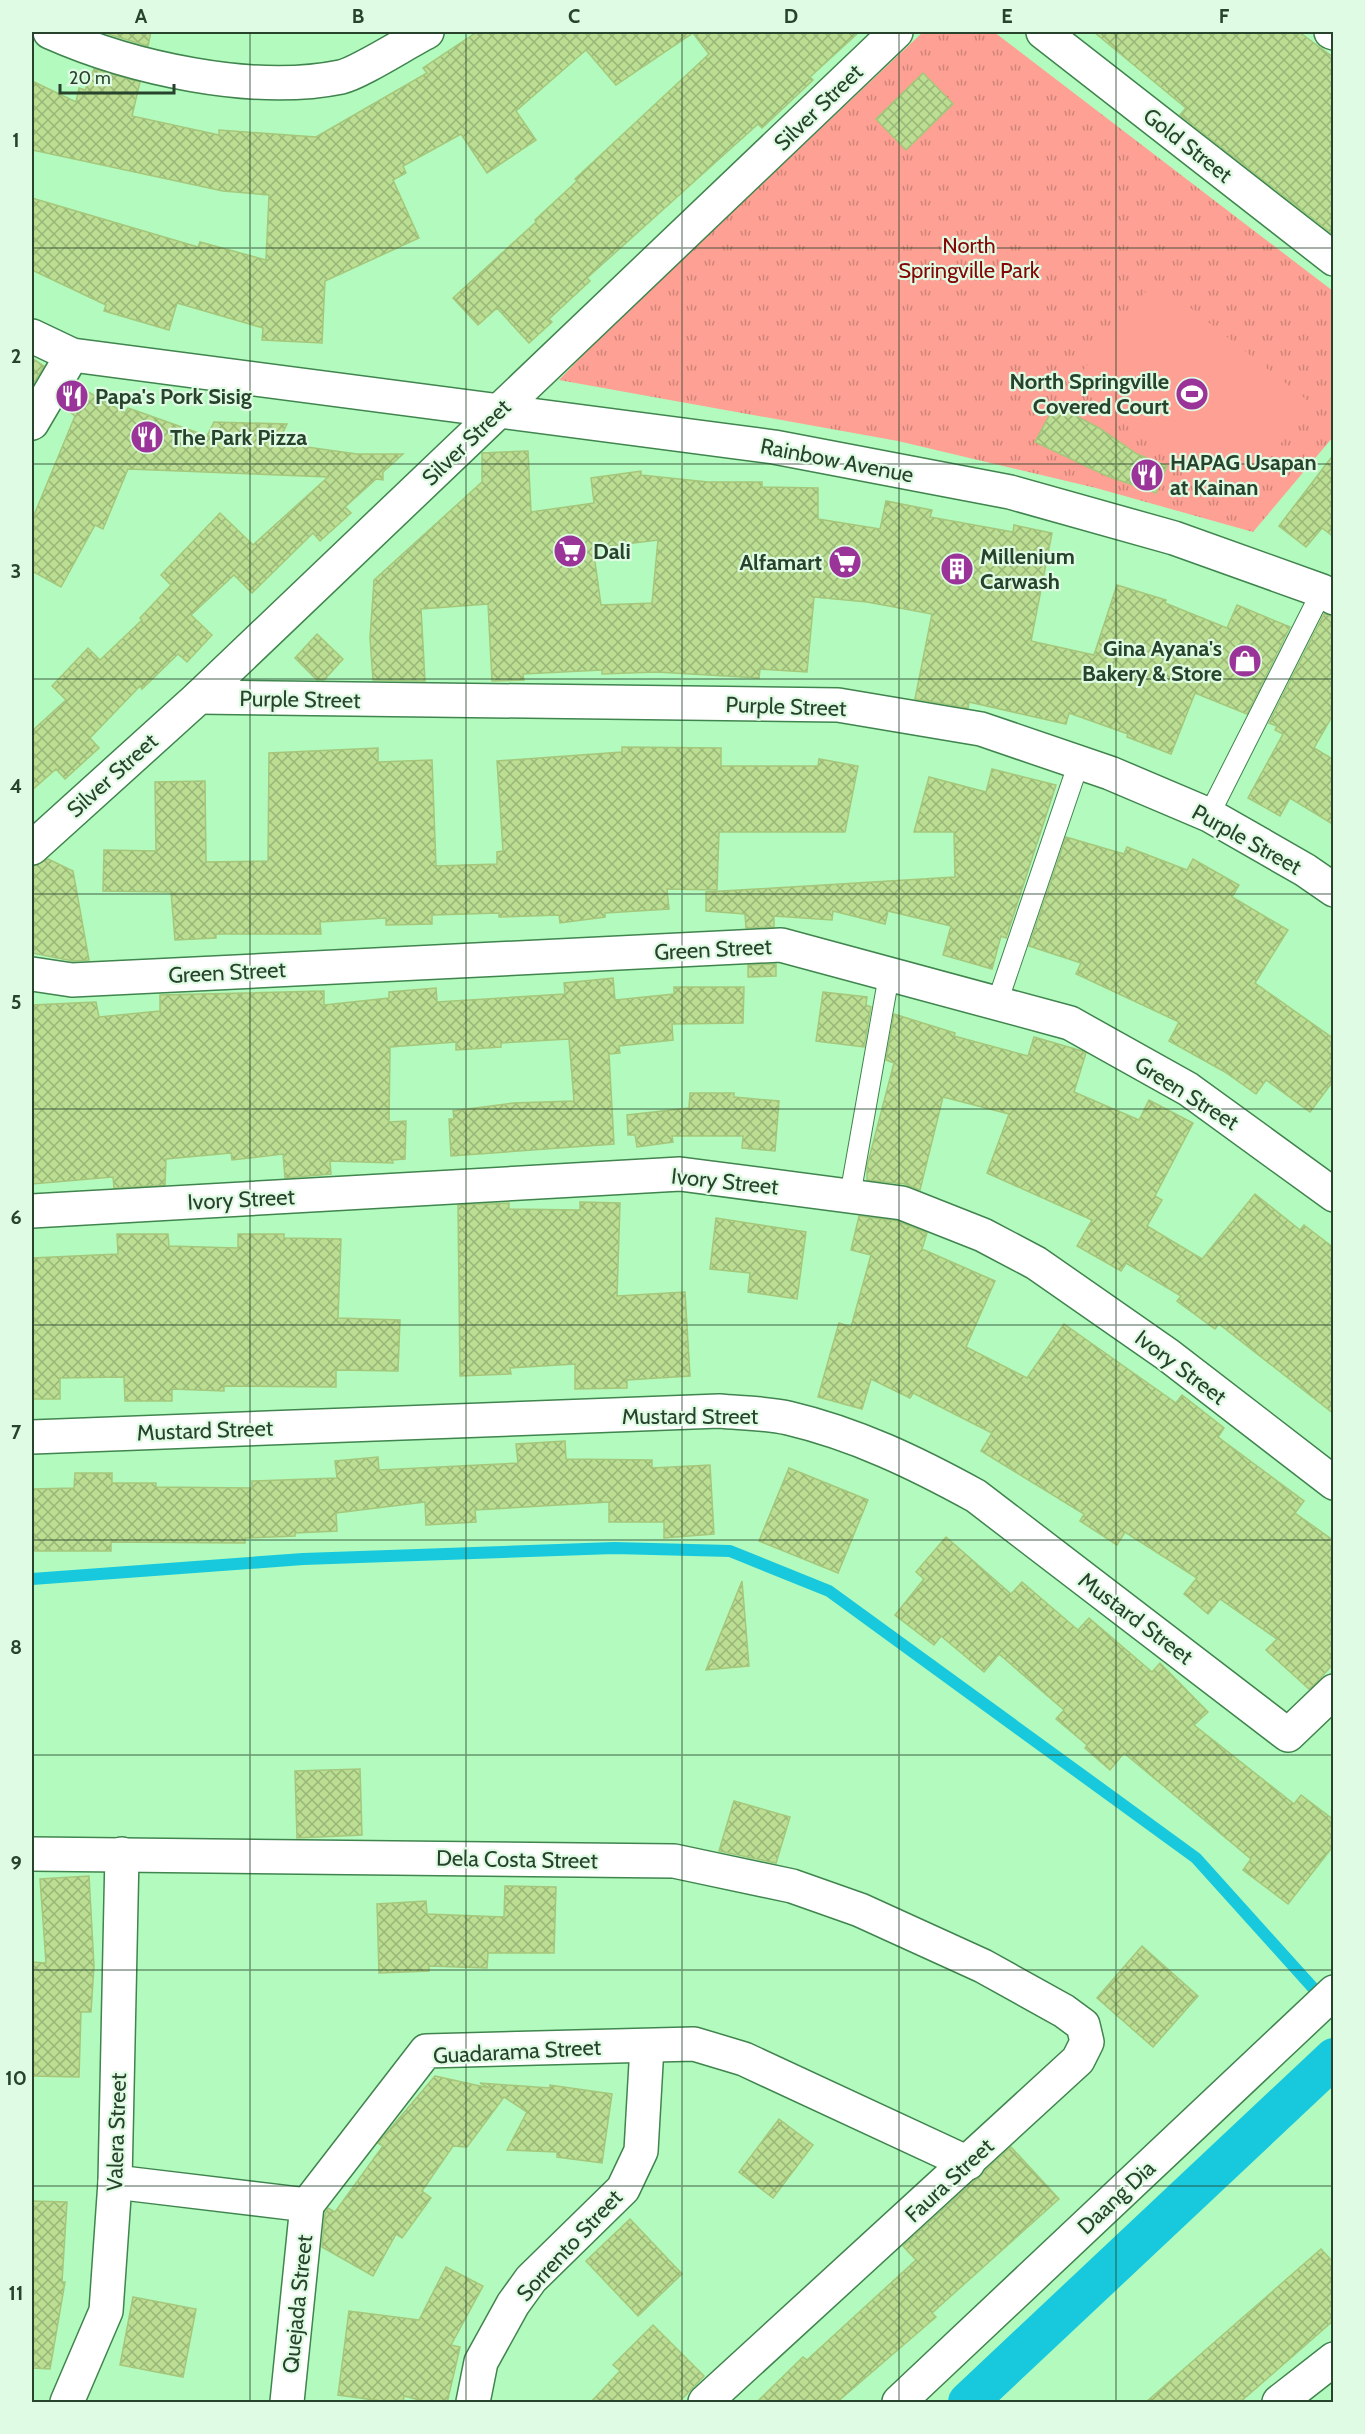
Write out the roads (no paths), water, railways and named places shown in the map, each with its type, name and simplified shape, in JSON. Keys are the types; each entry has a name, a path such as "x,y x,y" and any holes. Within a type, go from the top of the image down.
{"street":[{"path":"50,32 88,49 180,72 264,83 343,76 426,32"},
{"name":"Silver Street","path":"32,848 199,698 896,32"},
{"name":"Gold Street","path":"1043,32 1334,259"},
{"name":"Rainbow Avenue","path":"32,336 72,354 501,409 774,447 1010,492 1174,537 1328,595"},
{"path":"32,423 72,354"},
{"name":"Purple Street","path":"199,698 838,705 981,729 1079,762 1209,815 1305,870 1334,890"},
{"name":"Green Street","path":"32,974 72,980 781,945 1070,1023 1188,1089 1334,1195"},
{"name":"Ivory Street","path":"32,1211 680,1173 902,1203 983,1235 1036,1263 1168,1355 1334,1483"},
{"name":"Mustard Street","path":"32,1437 719,1411 786,1418 860,1439 920,1466 976,1496 1288,1735 1334,1691"},
{"name":"Dela Costa Street","path":"32,1854 674,1861 812,1893 860,1910 983,1966"},
{"name":"Valera Street","path":"67,2403 106,2311 115,2182 123,1854"},
{"name":"Faura Street","path":"705,2403 1078,2060 1087,2042 1083,2025 983,1966"},
{"name":"Daang Dia","path":"899,2403 1334,1992"},
{"name":"Guadarama Street","path":"307,2205 426,2051 694,2044 744,2059 968,2163"},
{"name":"Sorrento Street","path":"473,2403 481,2362 519,2296 531,2279 623,2189 641,2151 647,2046"},
{"path":"115,2182 307,2205"},
{"name":"Quejada Street","path":"287,2403 307,2205"},
{"path":"1279,2403 1334,2359"}],"lane":[{"path":"1209,815 1328,595"},
{"path":"997,1003 1079,762"},
{"path":"850,1196 889,975"}],"waterway":[{"path":"32,1579 303,1559 614,1548 730,1551 829,1591 1196,1858 1323,1999"},
{"path":"968,2402 1334,2058"}],"place":[{"name":"North Springville Covered Court","path":"1192,394"},
{"name":"Papa's Pork Sisig","path":"72,396"},
{"name":"The Park Pizza","path":"147,437"},
{"name":"HAPAG Usapan at Kainan","path":"1147,475"},
{"name":"Dali","path":"570,551"},
{"name":"Alfamart","path":"845,562"},
{"name":"Millenium Carwash","path":"957,569"},
{"name":"Gina Ayana's Bakery & Store","path":"1245,661"}],"park label":[{"name":"North Springville Park","path":"969,258"}]}
